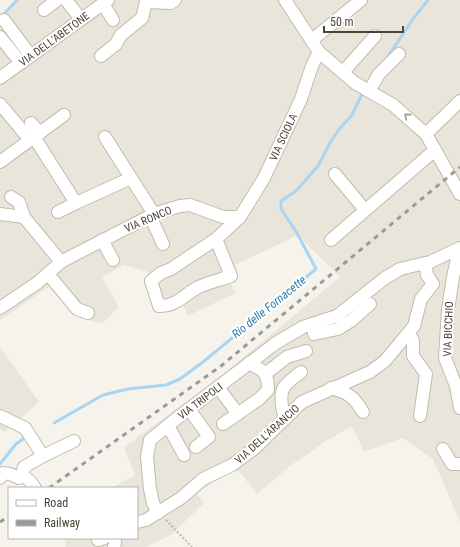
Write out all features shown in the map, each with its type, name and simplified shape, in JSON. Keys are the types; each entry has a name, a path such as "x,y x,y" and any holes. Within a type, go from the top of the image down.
{"street":[{"path":"44,10 57,0"},
{"path":"66,0 81,20"},
{"path":"101,56 116,44 121,35 142,18 147,3 171,3 175,0"},
{"path":"286,0 319,52 355,83 393,105 426,134 460,194"},
{"path":"312,40 361,0"},
{"path":"105,2 113,20"},
{"name":"VIA DELL'ABETONE","path":"1,75 31,56 105,2"},
{"path":"4,20 31,56"},
{"path":"343,72 375,36"},
{"path":"0,37 20,63"},
{"name":"VIA SCIOLA","path":"216,239 231,276 196,289 184,299 172,304 159,306 151,281 161,273 171,269 216,239 240,217 267,172 299,103 312,66 319,52"},
{"path":"369,91 379,74 399,54"},
{"path":"426,134 460,101"},
{"path":"0,104 35,136"},
{"path":"0,162 64,115"},
{"path":"31,123 35,136 76,203"},
{"path":"105,137 152,215 162,244"},
{"path":"331,240 435,150"},
{"path":"336,174 365,210"},
{"path":"58,212 131,178"},
{"path":"11,197 19,202 24,217 61,262"},
{"name":"VIA RONCO","path":"0,308 48,274 61,262 152,215 180,206 190,205 223,217 240,217"},
{"path":"0,214 24,217"},
{"path":"102,240 113,260"},
{"name":"VIA TRIPOLI","path":"158,513 153,503 147,456 150,440 276,343 303,327 337,316 385,278 400,269 425,263 460,249"},
{"name":"VIA BICCHIO","path":"459,403 456,386 446,358 450,296 460,249"},
{"path":"425,263 427,275 433,284 440,291 450,296"},
{"path":"48,274 77,309 88,313"},
{"name":"VIA DELL'ARANCIO","path":"158,513 181,498 203,479 232,465 255,448 302,402 370,372 384,361 414,326 421,299 433,284"},
{"path":"313,324 314,334 338,329 352,320 370,304"},
{"path":"409,333 413,341 413,356 426,374 420,416"},
{"path":"265,374 287,357 306,351"},
{"path":"223,424 259,399 268,390 268,378 265,374 249,363"},
{"path":"286,418 280,395 283,386 300,372"},
{"path":"218,387 238,414"},
{"path":"332,388 345,392 356,400 363,412"},
{"path":"189,409 209,437 196,447"},
{"path":"0,416 26,428 43,456"},
{"path":"168,426 184,455"},
{"path":"29,481 24,467 74,441"},
{"path":"442,449 452,464 460,464"},
{"path":"0,478 2,473 10,474 29,481"},
{"path":"138,522 146,520 158,513"}],"path":[{"path":"158,513 192,547"}],"shaded area":[{"path":"16,0 460,0 460,522 433,459 403,438 364,452 352,426 326,441 290,466 257,494 238,470 215,480 197,494 204,503 171,535 146,547 66,547 67,539 138,539 138,487 114,487 135,475 124,447 219,378 340,277 298,235 233,266 229,279 235,293 188,316 182,302 162,309 150,293 148,272 124,265 102,277 119,307 103,323 80,318 53,284 0,320 0,17"},
{"path":"0,347 39,402 4,432 0,428"}],"waterway":[{"path":"2,16 17,0"},
{"path":"387,58 413,19 428,0"},
{"name":"Rio delle Fornacette","path":"54,423 103,395 128,389 166,385 180,379 203,362 316,269 297,233 281,209 281,201 296,191 318,166 331,141 352,115 362,94"},
{"name":"Rio delle Fornacette","path":"0,464 16,444 23,439"}],"railway":[{"path":"50,487 221,366 460,167"},
{"path":"0,522 8,517"}]}
